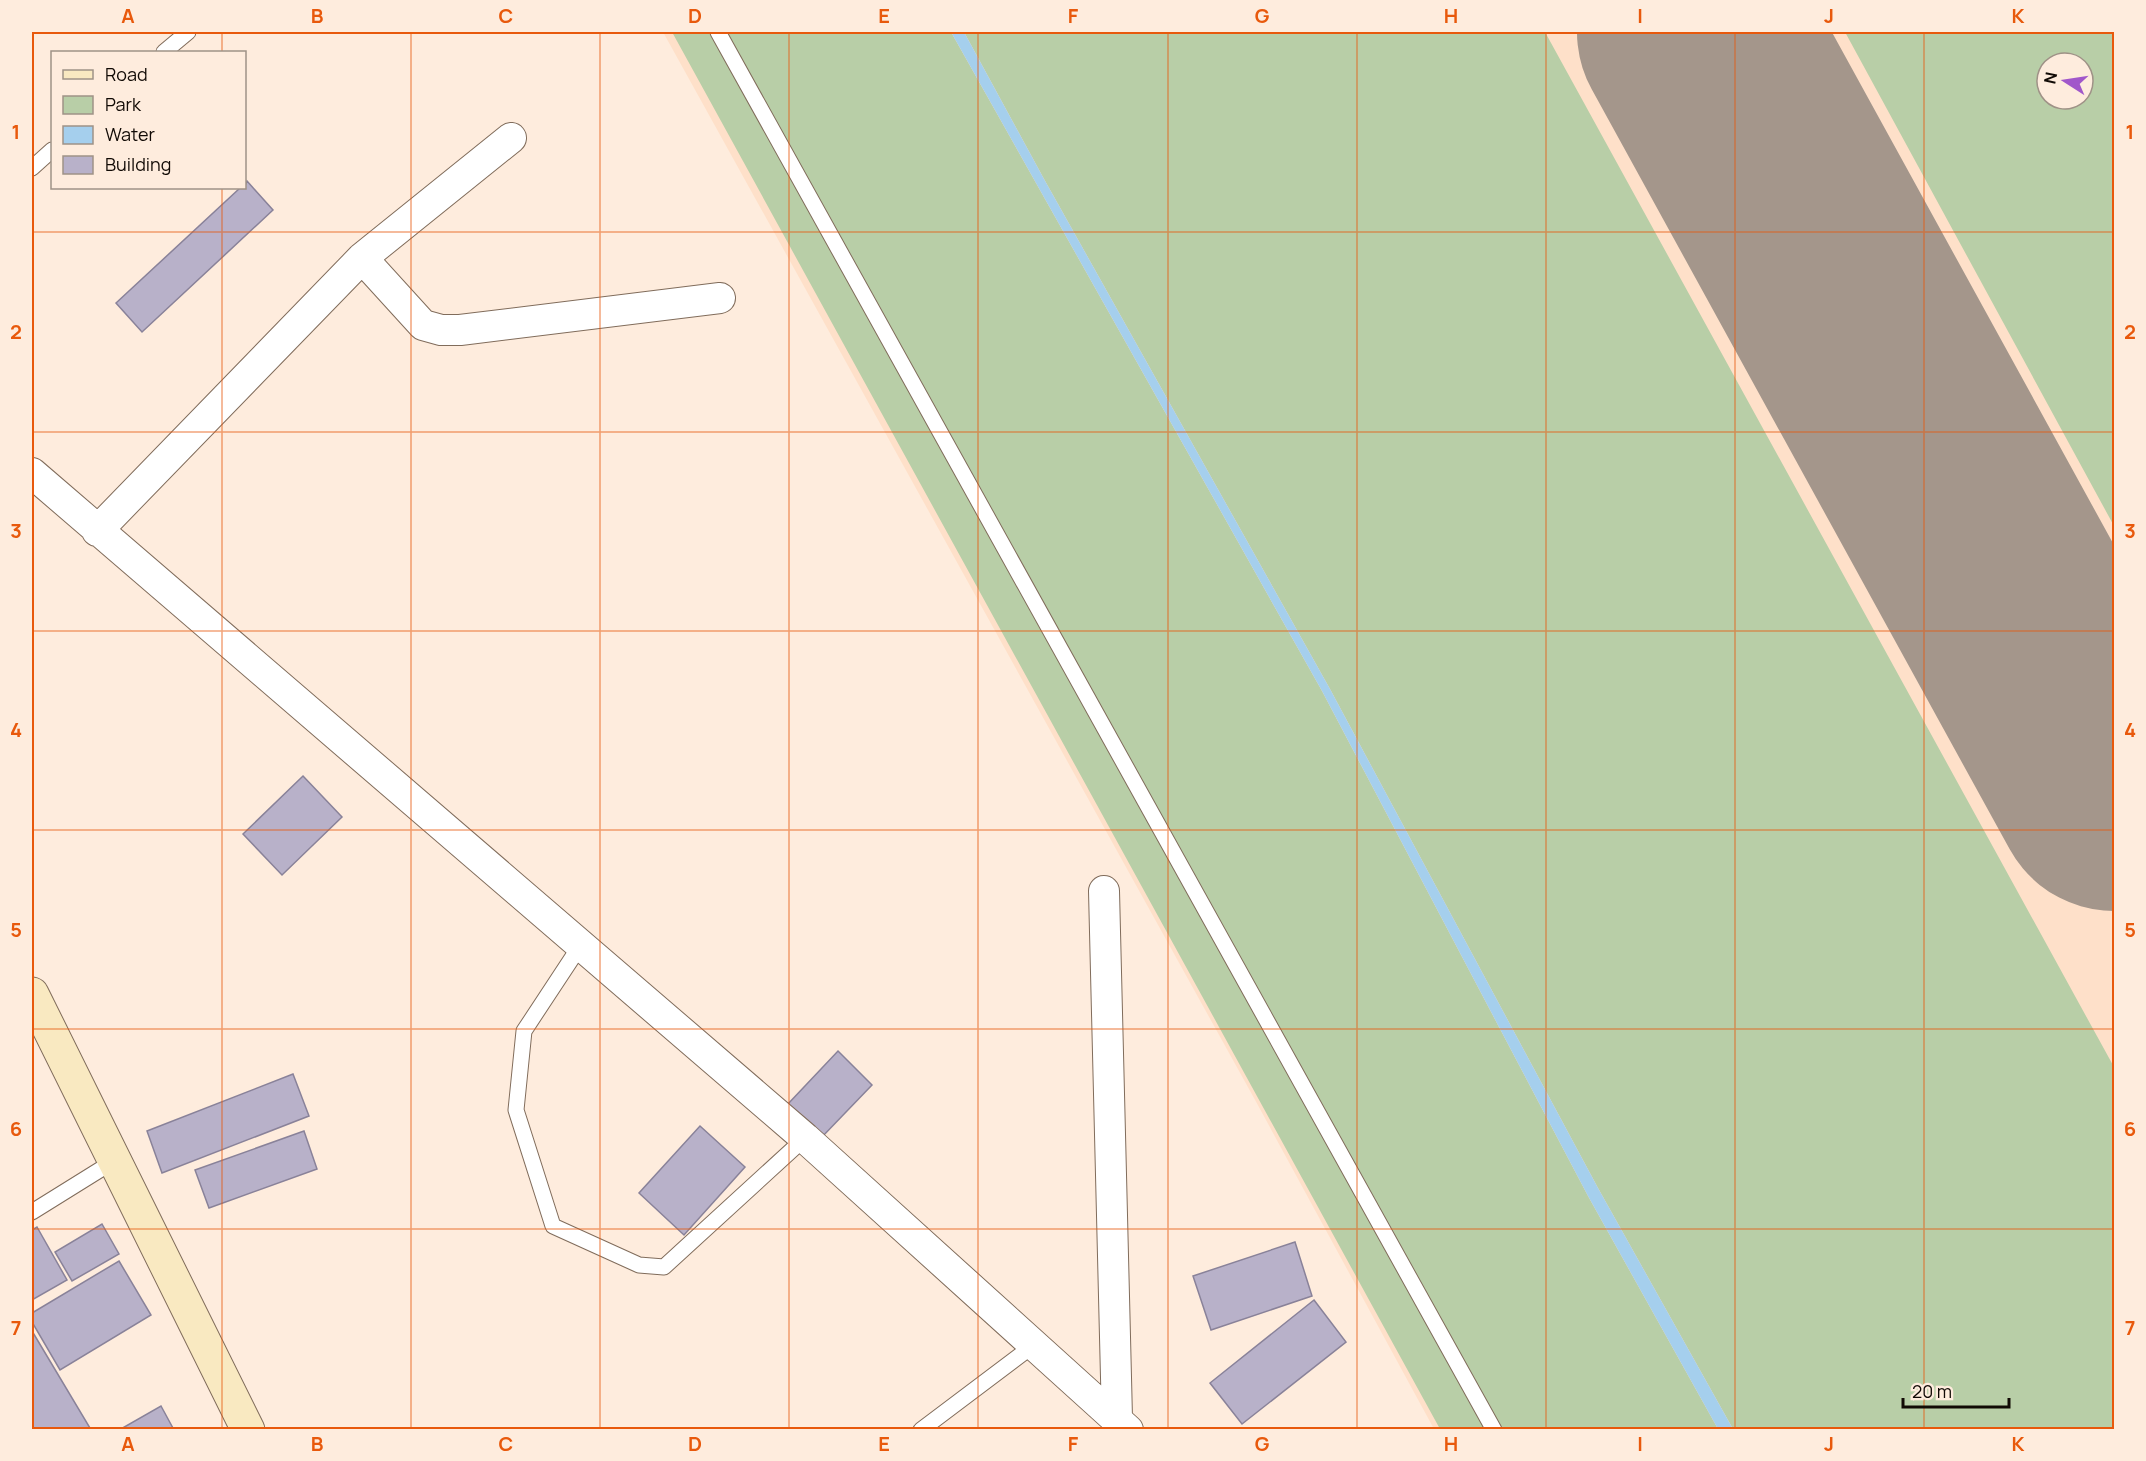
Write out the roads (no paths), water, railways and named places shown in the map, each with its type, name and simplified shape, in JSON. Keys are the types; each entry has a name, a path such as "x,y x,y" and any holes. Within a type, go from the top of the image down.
{"main road":[{"path":"32,994 248,1430"}],"street":[{"path":"98,531 362,258 511,138"},
{"path":"362,258 423,326 441,330 720,298"},
{"path":"32,473 805,1138 1122,1424"},
{"path":"1104,891 1122,1424"}],"lane":[{"path":"165,51 188,32"},
{"path":"718,32 1494,1430"},
{"path":"32,168 51,151"},
{"path":"580,946 524,1031 516,1110 553,1226 639,1265 663,1267 805,1138"},
{"path":"32,1212 114,1161"},
{"path":"921,1430 1035,1344"}],"water":[{"path":"951,32 964,32 1330,689 1598,1188 1733,1429 1718,1429 1588,1196 1322,691"}]}
